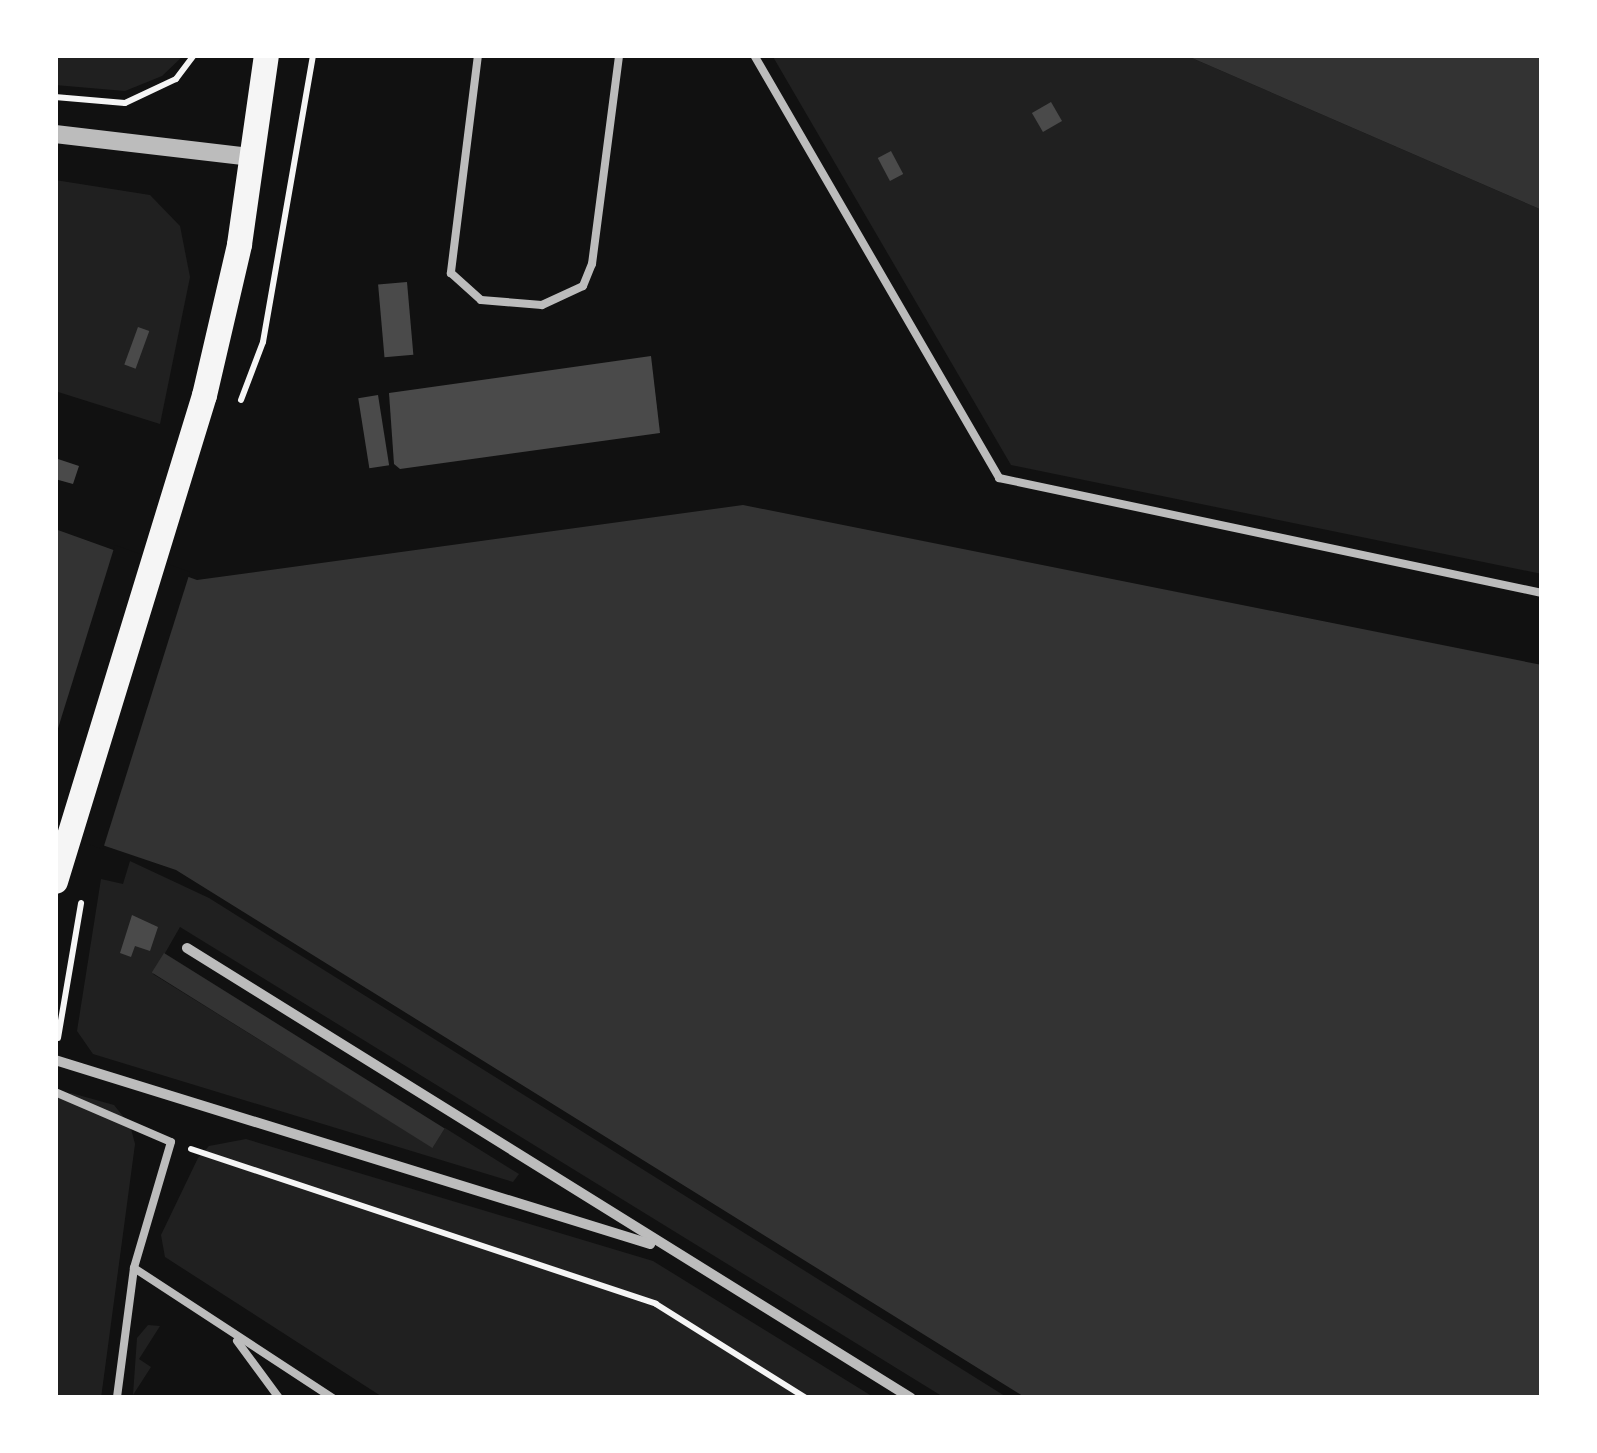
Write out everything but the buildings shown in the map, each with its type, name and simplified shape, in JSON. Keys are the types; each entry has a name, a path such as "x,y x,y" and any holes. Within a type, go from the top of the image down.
{"main road":[{"path":"59,869 177,488 220,332 252,158 266,55"}],"street":[{"path":"55,134 252,158"},
{"path":"187,948 910,1398"},
{"path":"55,1058 665,1248"}],"lane":[{"path":"478,55 451,273 481,300 542,306 584,286 592,264 619,55"},
{"path":"754,55 999,478 1542,593"},
{"path":"55,1092 171,1142 134,1268 117,1398"},
{"path":"134,1268 234,1337 333,1398"},
{"path":"234,1337 279,1398"}],"path":[{"path":"55,97 125,104 176,79 194,55"},
{"path":"55,1058 84,889"},
{"path":"171,1142 656,1304 806,1398"}],"shaded area":[{"path":"55,55 184,55 162,76 125,91 55,85"},
{"path":"772,55 1185,55 1542,210 1542,574 1011,465"},
{"path":"1185,55 1542,55 1542,210"},
{"path":"55,180 150,195 180,226 190,277 160,424 55,391"},
{"path":"743,505 1542,665 1542,1398 1026,1398 176,870 55,829 55,529 197,580"},
{"path":"130,861 209,898 1008,1398 945,1398 180,927 153,974 433,1147 445,1128 519,1174 513,1182 93,1054 77,1031 101,879 123,884"},
{"path":"164,953 445,1128 433,1148 152,973"},
{"path":"71,1093 114,1105 130,1125 135,1144 101,1398 55,1398 55,1099"},
{"path":"246,1139 653,1261 875,1398 384,1398 165,1257 161,1235 198,1158 209,1146"},
{"path":"148,1325 160,1326 139,1359 151,1367 133,1395 137,1338"}],"pier":[{"path":"115,545 190,572 103,849 55,834 55,738"}]}
